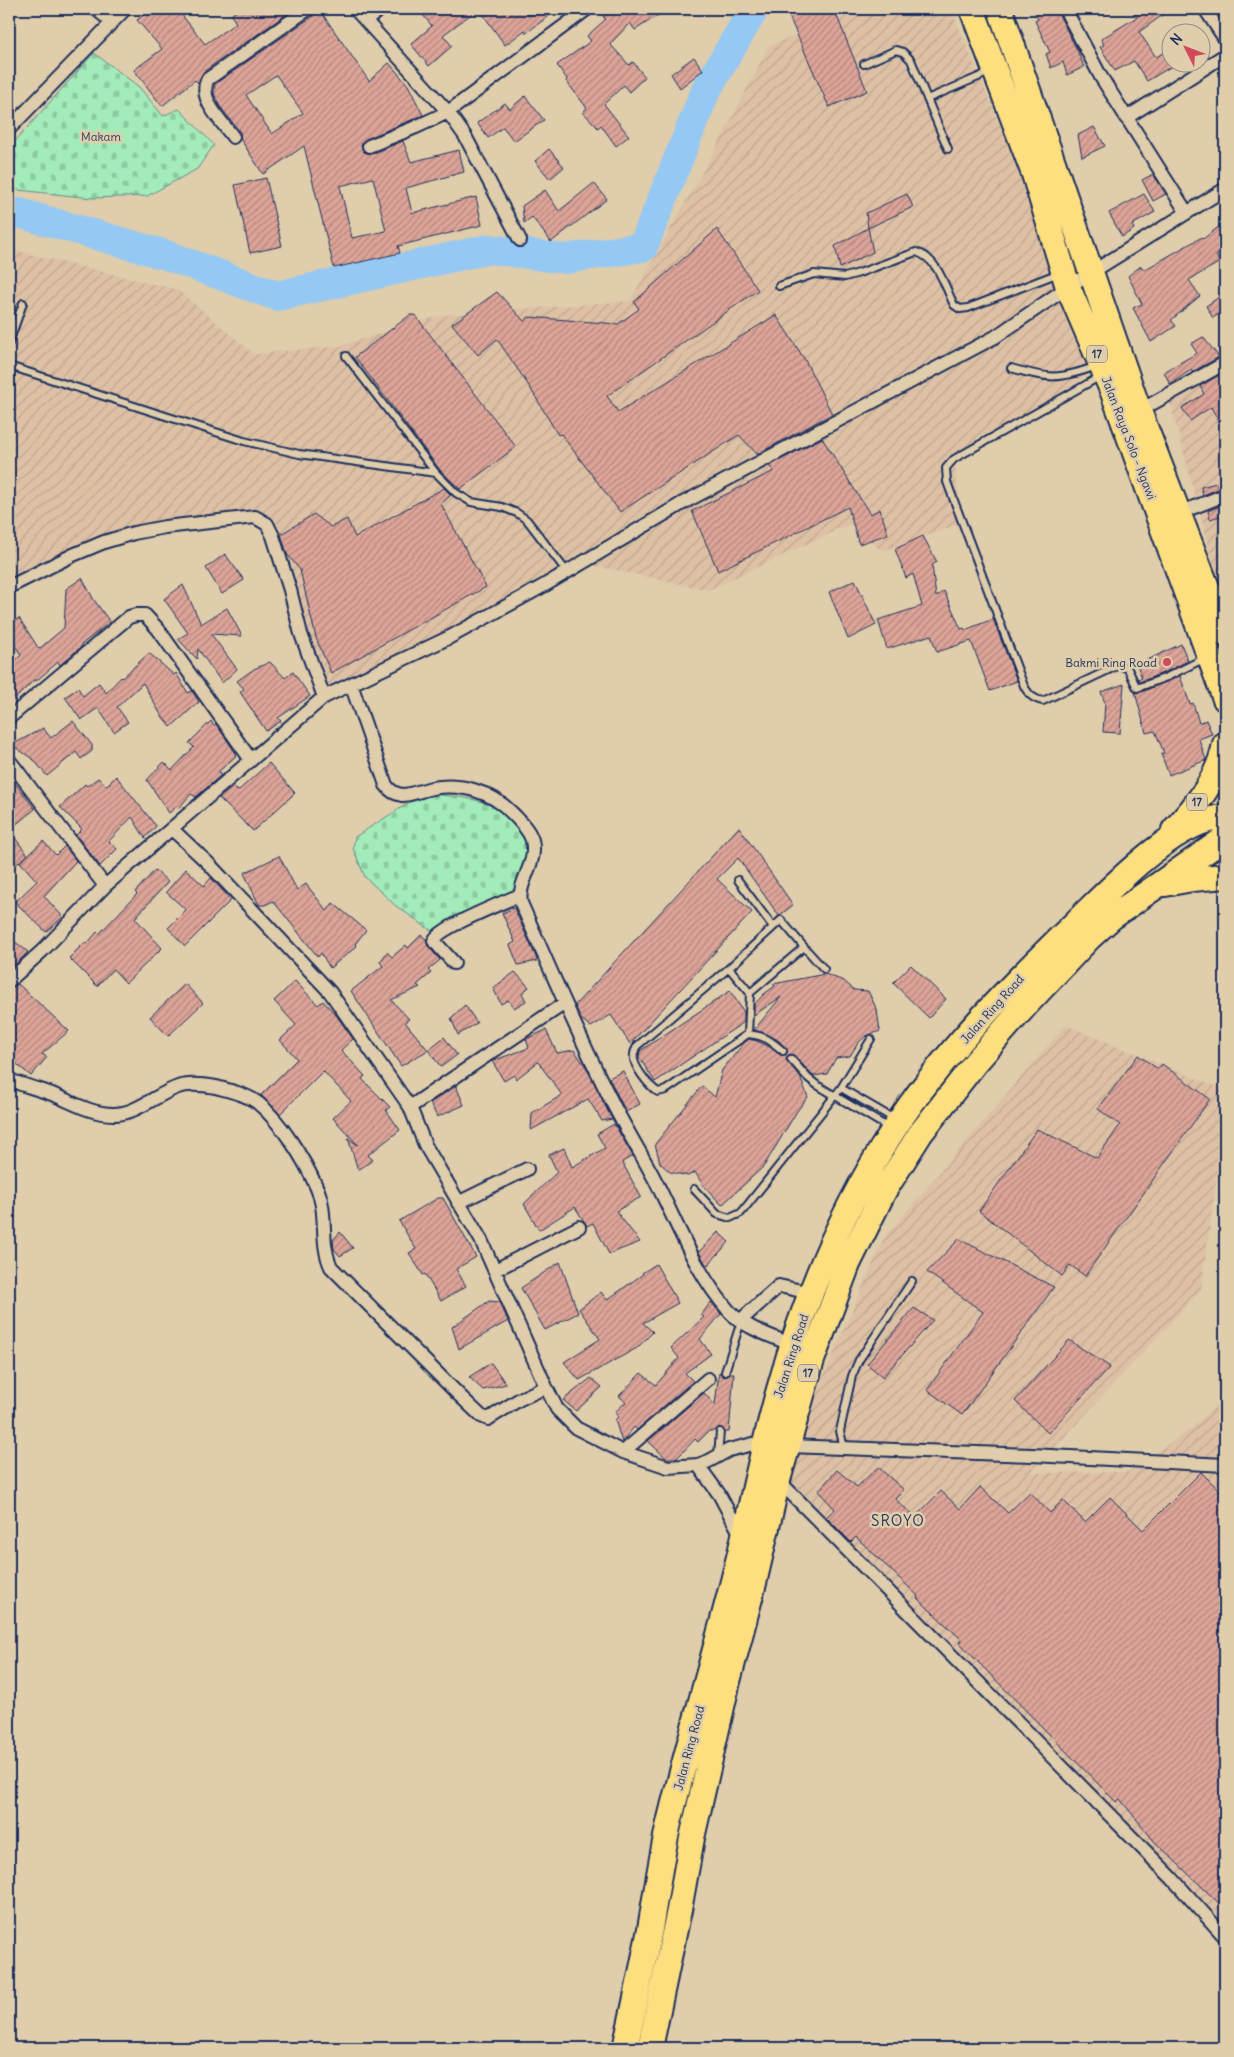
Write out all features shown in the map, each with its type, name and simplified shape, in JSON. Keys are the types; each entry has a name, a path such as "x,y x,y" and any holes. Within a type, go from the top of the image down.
{"highway":[{"name":"Jalan Raya Solo - Ngawi","path":"972,9 1034,174 1139,411 1225,634"},
{"name":"Jalan Raya Solo - Ngawi","path":"1000,9 1077,271 1103,369 1225,699"},
{"name":"17","path":"1154,851 1184,819 1202,796 1216,773 1225,744"},
{"name":"Jalan Ring Road","path":"625,2048 669,1826 717,1682 754,1583 778,1480 776,1444 793,1345 812,1293 847,1211 896,1126 968,1034 1010,989 1097,901 1154,851 1195,824 1225,816"},
{"name":"Jalan Ring Road","path":"650,2048 678,1918 743,1539 776,1444 812,1360 834,1297 848,1264 884,1191 920,1134 975,1063 1066,962 1111,918 1225,838"},
{"name":"17","path":"1156,886 1192,878 1225,876"}],"street":[{"path":"96,9 112,22"},
{"path":"9,129 125,9"},
{"path":"233,137 206,98 206,82 213,75 308,9"},
{"path":"355,9 448,112 474,152 520,240"},
{"path":"366,21 380,9"},
{"path":"369,146 448,112 588,9"},
{"path":"1065,9 1101,77 1187,213"},
{"path":"1205,9 1225,39"},
{"path":"1126,118 1225,55"},
{"path":"9,981 42,951 105,886 324,697 450,638 567,572 683,503 995,337 1077,271 1187,213 1225,189"},
{"path":"1139,411 1225,362"},
{"path":"1178,513 1225,495"},
{"path":"9,587 73,554 134,533 173,526 255,517 267,524 273,536 290,590 301,634 324,697"},
{"path":"9,718 129,617 136,615 145,616 158,630 251,760"},
{"path":"351,684 386,785 390,790 405,795 440,787 471,790 497,798 520,821 531,838 533,850 532,862 520,895 521,903 565,1003 614,1106 655,1180 697,1266 731,1313 764,1333 793,1345"},
{"path":"9,760 105,886"},
{"path":"172,829 209,864 330,992 410,1107 425,1145 481,1240 546,1387 558,1409 576,1428 623,1452 668,1466 698,1465 729,1450 776,1444 1225,1465"},
{"path":"454,963 434,941 437,936 460,922 520,895"},
{"path":"410,1107 565,1003"},
{"path":"9,1080 53,1094 86,1109 111,1114 123,1114 186,1085 210,1086 235,1092 258,1103 298,1152 316,1186 323,1206 324,1247 331,1267 459,1395 481,1416 488,1419 520,1399 546,1387"},
{"path":"458,1203 527,1169"},
{"path":"495,1270 579,1227"},
{"path":"741,1320 779,1286 812,1293"},
{"path":"623,1452 708,1379"},
{"path":"698,1465 719,1494 743,1539"},
{"path":"778,1480 1171,1877 1225,1938"}],"lane":[{"path":"864,64 896,50 903,52 911,60 948,149"},
{"path":"927,99 996,70"},
{"path":"779,286 814,274 845,277 916,252 924,254 932,262 954,305 960,309 968,308 1077,271"},
{"path":"9,343 23,302"},
{"path":"346,356 436,473 456,493 471,502 502,507 527,520 567,572"},
{"path":"9,366 244,441 299,454 436,473"},
{"path":"1011,368 1040,376 1058,378 1103,369"},
{"path":"1103,369 954,459 946,468 947,482 1024,686 1029,695 1035,700 1043,701 1119,665 1128,669 1137,688 1167,677 1209,656"},
{"path":"738,880 773,927"},
{"path":"783,1050 771,1040 761,1035 748,1034 666,1090 658,1092 651,1087 635,1064 633,1055 637,1046 729,968 781,920 824,969"},
{"path":"750,994 804,947"},
{"path":"729,968 750,994 748,1034"},
{"path":"694,1189 718,1214 730,1218 741,1212 841,1088 871,1039"},
{"path":"791,1058 808,1078 834,1095 896,1126"},
{"path":"841,1088 896,1126"},
{"path":"844,1448 840,1431 852,1376 859,1360 912,1281"},
{"path":"725,1372 741,1320"},
{"path":"718,1456 720,1432"}],"shaded area":[{"path":"862,9 951,9 1101,365 1025,419 954,459 962,523 882,551 850,524 708,590 582,563 324,697 267,524 205,522 104,542 9,592 9,249 178,290 254,354 339,346 443,315 630,301 716,148 769,46"},
{"path":"1225,363 1225,608 1168,395"},
{"path":"1065,1025 1225,1090 1225,1118 1201,1290 1031,1473 1128,1472 1192,1428 1225,1396 1225,1947 778,1480 884,1238"}],"green space":[{"name":"Makam","path":"94,53 139,87 163,116 179,109 214,145 197,169 147,196 92,198 9,189 9,148"},
{"path":"431,794 477,800 497,809 516,825 525,840 527,848 526,865 515,890 432,931 396,906 365,877 353,848 355,837 410,802"}],"building":[{"path":"151,9 177,9 205,44 236,23 231,15 239,9 294,9 203,72 198,83 195,80 162,106 134,70 162,49 137,20"},
{"path":"316,9 319,9 369,81 389,63 408,85 423,115 366,139 361,145 364,152 372,154 403,141 411,162 459,150 464,172 406,188 412,213 476,197 482,225 398,246 400,253 334,268 304,146 263,174 241,140 240,132 219,105 214,93 215,84 313,16","holes":["276,75 303,113 272,134 246,95","373,178 386,231 352,238 340,186"]},
{"path":"418,9 478,9 443,35 452,46 429,66 411,44 432,26"},
{"path":"479,9 524,9 528,16 538,9 558,9 526,33 525,30 505,45"},
{"path":"611,9 668,9 635,30 630,23 610,44 629,65 633,62 645,77 629,92 624,85 604,104 629,136 616,146 601,125 598,128 583,112 587,108 566,81 567,79 557,65 591,41 587,36 606,19 603,17"},
{"path":"802,9 834,9 867,91 829,107 788,14"},
{"path":"1033,9 1054,9 1058,13 1084,67 1067,75 1063,62 1051,68 1046,54 1050,52 1035,21 1038,19"},
{"path":"1130,9 1171,9 1139,32 1156,57 1162,54 1162,72 1147,81 1134,61 1115,71 1100,47 1104,45 1101,39 1137,17"},
{"path":"694,57 703,70 680,88 671,74"},
{"path":"525,96 544,120 514,141 503,127 488,138 477,123 505,103 510,109"},
{"path":"1094,127 1105,146 1082,157 1078,135"},
{"path":"549,149 564,167 550,179 535,161"},
{"path":"1153,174 1166,194 1153,201 1142,180"},
{"path":"266,178 282,246 250,253 235,185"},
{"path":"594,183 607,199 551,242 532,217 524,223 522,206 545,190 559,211"},
{"path":"907,194 913,207 868,228 866,213"},
{"path":"1144,194 1155,212 1132,225 1134,229 1122,237 1109,213"},
{"path":"1225,222 1225,250 1216,256 1220,262 1189,280 1200,296 1171,320 1176,326 1151,342 1133,308 1142,304 1128,276 1141,266 1144,270 1202,237 1203,239"},
{"path":"868,228 873,252 840,268 835,246"},
{"path":"717,229 758,290 607,396 618,412 776,315 805,360 832,414 757,454 739,435 620,512 561,434 558,435 529,386 497,339 478,355 452,324 497,292 524,321 529,317 618,324 639,309 634,302"},
{"path":"1225,293 1225,310 1213,318 1206,306"},
{"path":"410,315 415,315 516,447 460,489 440,470 355,357"},
{"path":"1203,337 1219,357 1192,372 1191,370 1170,384 1164,372 1197,353 1191,344"},
{"path":"1225,372 1225,432 1211,407 1190,421 1182,408 1204,394 1200,386"},
{"path":"822,438 870,514 880,509 888,534 859,544 848,507 718,571 692,511 774,471 769,466"},
{"path":"1216,483 1218,489 1203,495 1201,487"},
{"path":"444,488 451,495 441,504 486,587 331,673 316,638 300,570 287,554 281,534 314,514 331,527 347,519 355,537"},
{"path":"1222,505 1224,515 1210,519 1208,511"},
{"path":"923,536 937,562 932,565 936,597 944,591 961,629 964,628 965,630 993,619 1017,681 990,691 971,641 937,652 931,635 887,649 878,620 922,606 913,574 906,578 895,549"},
{"path":"225,554 244,580 222,594 206,568"},
{"path":"82,578 94,600 110,622 60,665 58,662 36,681 35,679 9,705 9,667 21,655 9,636 9,624 19,618 39,649 64,628 66,589"},
{"path":"855,580 876,625 848,639 829,592"},
{"path":"183,585 201,624 227,608 242,636 211,634 237,669 222,683 198,649 197,659 178,639 188,633 164,599"},
{"path":"1181,644 1188,661 1140,682 1138,679 1142,678 1137,665"},
{"path":"149,653 174,675 176,673 188,693 192,691 199,702 171,727 161,715 143,683 117,707 128,722 114,732 98,708 81,720 65,697 78,688 83,696 99,683 106,693"},
{"path":"270,662 285,678 293,672 310,696 278,718 281,721 266,731 240,692 244,689 237,681 254,669"},
{"path":"1180,676 1190,704 1193,703 1199,723 1206,720 1212,734 1199,739 1206,760 1169,775 1161,754 1164,753 1155,731 1146,733 1135,692 1139,693"},
{"path":"1124,684 1120,733 1103,732 1105,703 1101,692"},
{"path":"73,721 92,745 92,751 81,759 76,752 47,776 34,760 12,745 43,728 51,738"},
{"path":"211,721 214,726 216,724 237,755 218,772 221,775 196,797 191,794 178,809 176,807 169,813 147,780 164,762 172,770 194,747 189,743"},
{"path":"269,763 295,793 253,831 219,798 233,787 238,791"},
{"path":"9,775 35,809 9,830"},
{"path":"116,776 156,826 145,838 132,817 109,841 117,849 100,866 76,835 82,829 60,807 85,784 87,786 98,778 107,786"},
{"path":"739,827 793,905 779,916 738,858 717,879 752,912 630,1044 611,1015 591,1027 580,1018 575,1005"},
{"path":"9,830 28,855 9,870"},
{"path":"43,841 56,855 65,846 76,861 44,896 63,917 46,932 15,902 37,881 20,862"},
{"path":"279,856 297,890 306,884 327,911 333,903 366,930 355,944 357,946 330,968 321,953 318,957 273,901 265,905 259,905 244,873"},
{"path":"186,869 204,886 211,878 231,900 185,946 168,928 186,910 166,892"},
{"path":"155,870 168,882 135,918 162,948 126,983 113,969 97,986 69,958 84,943 87,944 97,932 99,934 137,894 135,892"},
{"path":"514,908 537,961 518,965 510,945 515,942 502,913"},
{"path":"421,935 426,939 428,946 440,960 428,970 431,973 417,985 420,987 391,1000 409,1019 405,1022 428,1050 401,1066 351,991 383,966 380,962 387,952 392,957 406,945 408,948"},
{"path":"9,937 28,952 9,970"},
{"path":"911,965 946,999 929,1018 893,983"},
{"path":"515,972 529,987 522,993 526,1001 514,1008 508,1000 501,1004 493,988"},
{"path":"825,974 844,981 854,990 868,991 877,1010 880,1031 866,1036 858,1043 850,1056 836,1058 827,1074 813,1076 794,1055 790,1054 787,1056 786,1060 800,1077 808,1097 797,1111 764,1166 722,1205 703,1185 695,1172 688,1176 670,1172 660,1163 655,1144 702,1086 715,1097 722,1070 749,1039 768,1046 780,1055 786,1055 787,1049 778,1040 754,1030 781,997 754,1015 754,1005 775,986 773,984"},
{"path":"295,981 318,1005 323,1001 336,1015 353,1039 341,1050 365,1076 362,1079 390,1107 386,1110 400,1130 368,1155 373,1160 358,1170 348,1138 358,1145 333,1118 351,1101 323,1071 280,1114 261,1095 297,1059 280,1040 296,1025 274,1001"},
{"path":"18,984 69,1031 42,1054 47,1057 31,1076 9,1058 9,989"},
{"path":"185,984 203,1003 168,1036 150,1017"},
{"path":"730,991 744,1012 744,1022 655,1082 639,1057 640,1051"},
{"path":"465,1005 477,1023 458,1035 451,1018"},
{"path":"546,1030 557,1053 574,1050 586,1067 612,1119 602,1121 588,1099 531,1130 532,1113 562,1095 538,1062 516,1079 514,1075 504,1081 492,1061 529,1048 526,1039"},
{"path":"444,1037 457,1055 441,1067 428,1050"},
{"path":"1138,1055 1158,1069 1162,1064 1210,1099 1085,1276 1070,1265 1062,1276 979,1211 1037,1129 1097,1158 1120,1125 1098,1109"},
{"path":"623,1071 640,1104 626,1112 609,1078"},
{"path":"456,1086 464,1105 437,1117 430,1103"},
{"path":"614,1124 633,1156 622,1162 641,1197 616,1211 640,1242 609,1254 593,1223 587,1226 575,1207 539,1230 524,1204 557,1172 549,1155 564,1148 572,1167 605,1148 597,1134"},
{"path":"438,1198 443,1198 476,1257 456,1269 466,1286 441,1301 425,1274 423,1275 409,1253 416,1249 399,1221"},
{"path":"340,1232 353,1248 340,1256 334,1249 333,1240"},
{"path":"718,1232 729,1242 707,1266 699,1252"},
{"path":"959,1239 1054,1287 962,1415 927,1390 983,1312 927,1272"},
{"path":"560,1262 578,1313 545,1330 521,1288"},
{"path":"656,1264 678,1303 643,1323 653,1332 637,1348 579,1380 564,1362 600,1339 579,1309 601,1292 607,1300"},
{"path":"489,1301 500,1302 508,1321 459,1349 452,1327"},
{"path":"711,1302 721,1314 700,1339 711,1354 685,1373 693,1381 637,1430 634,1427 622,1442 615,1420 618,1417 615,1412 626,1402 619,1396 641,1373 656,1385 679,1358 671,1348 704,1317 701,1315"},
{"path":"914,1308 933,1320 883,1377 867,1364"},
{"path":"1069,1340 1110,1367 1048,1433 1015,1401"},
{"path":"491,1363 506,1384 483,1390 469,1377"},
{"path":"719,1372 724,1377 734,1373 729,1432 725,1432 720,1427 715,1431 709,1431 698,1442 695,1439 677,1458 666,1458 648,1441 704,1393 715,1405"},
{"path":"591,1378 602,1387 576,1411 563,1400"},
{"path":"878,1467 904,1490 895,1499 915,1517 941,1491 960,1509 980,1487 1008,1513 1030,1492 1050,1513 1063,1500 1085,1522 1110,1497 1143,1530 1201,1472 1225,1496 1225,1909 1154,1841 1120,1799 1116,1802 976,1660 960,1643 962,1640 917,1598 918,1596 856,1537 851,1542 826,1517 835,1509 818,1491 837,1470 857,1487"}],"waterway":[{"path":"9,213 19,213 166,255 277,296 489,249 565,259 643,247 706,90 754,9"}],"place":[{"name":"Bakmi Ring Road","path":"1167,662"}],"district":[{"name":"SROYO","path":"898,1520"}]}
